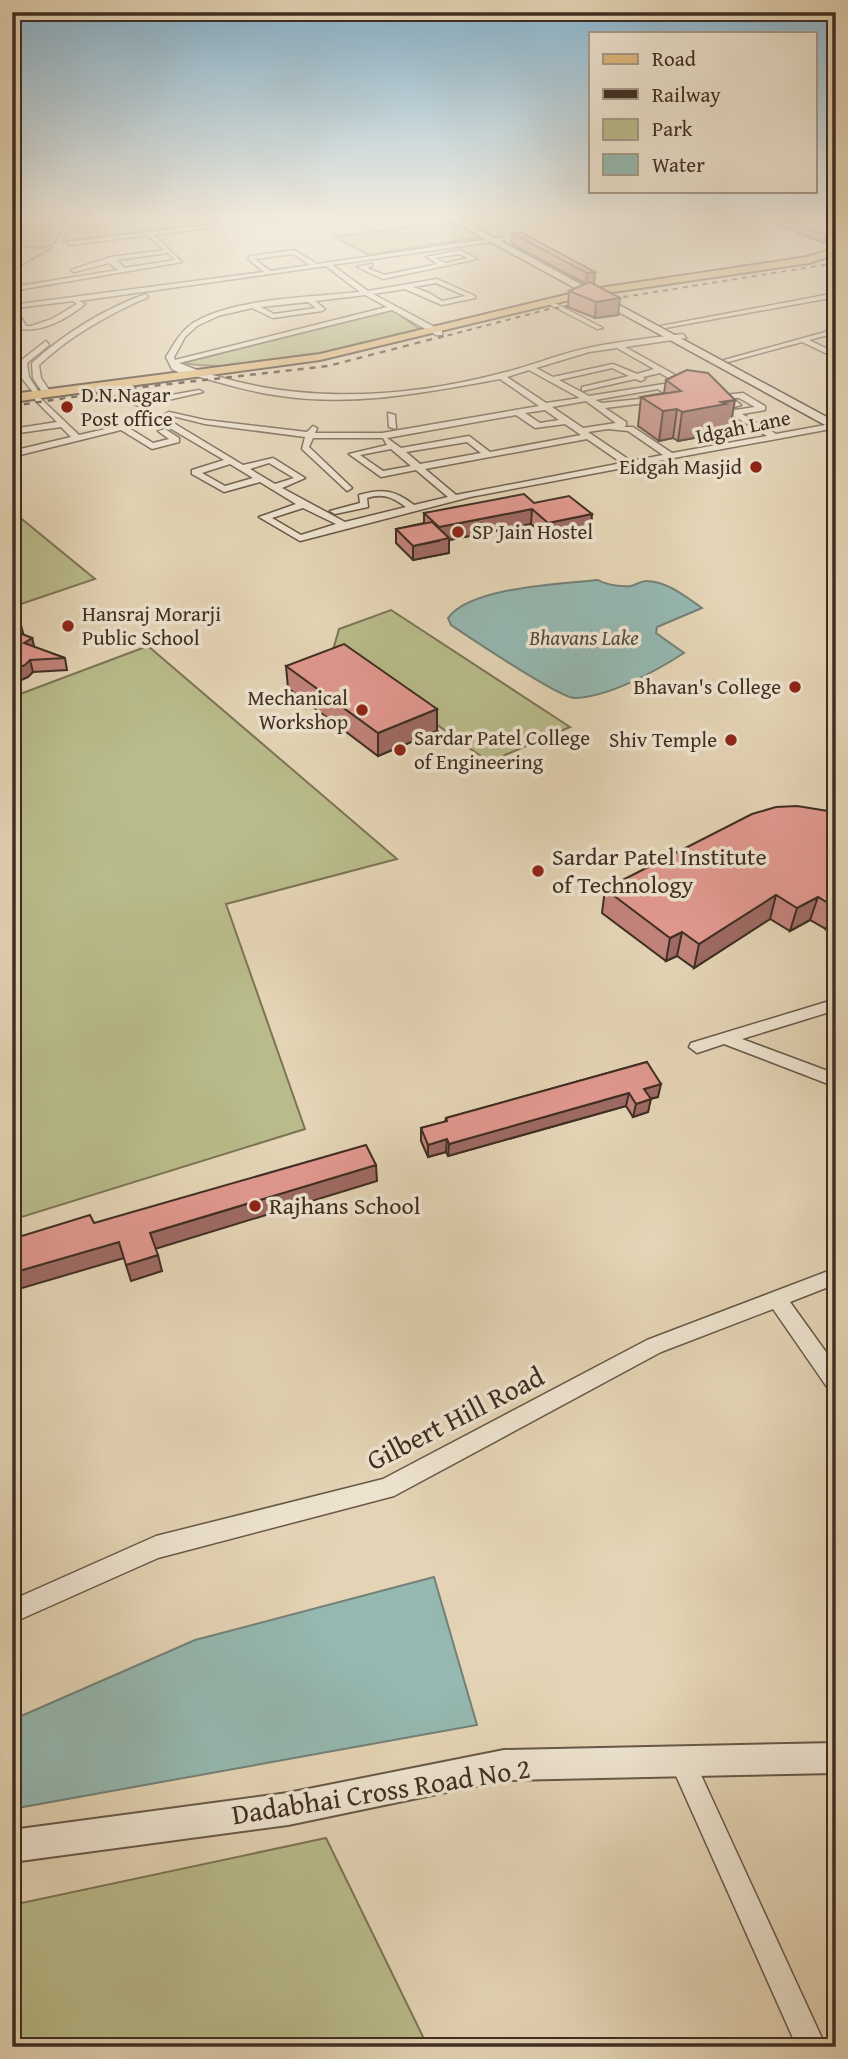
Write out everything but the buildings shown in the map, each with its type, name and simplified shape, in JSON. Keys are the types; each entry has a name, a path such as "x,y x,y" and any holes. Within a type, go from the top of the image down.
{"main road":[{"path":"12,400 324,360 506,314"},
{"path":"634,314 833,424"},
{"path":"667,332 683,336 728,360 833,424"}],"street":[{"path":"16,314 24,328 29,329 44,325 64,314"},
{"path":"77,438 25,377 23,362 26,357 88,314"},
{"path":"40,395 35,365 57,342 105,314"},
{"path":"223,314 195,325 182,336 170,357 175,367 197,375 281,394 338,398 393,396 501,376 667,332 749,314"},
{"path":"268,314 285,314"},
{"path":"175,363 360,314"},
{"path":"404,314 436,331"},
{"path":"573,314 599,328"},
{"path":"728,360 836,331"},
{"path":"800,339 836,356"},
{"path":"619,346 775,437"},
{"path":"535,367 563,375 611,362 571,357"},
{"path":"535,367 553,379 585,398 606,406 676,397 613,366 553,379"},
{"path":"574,391 661,370"},
{"path":"501,376 590,434 631,465"},
{"path":"510,411 683,383"},
{"path":"104,387 156,415 258,480 344,525"},
{"path":"145,392 153,400"},
{"path":"137,404 199,392"},
{"path":"379,432 393,427 587,402 623,424 590,434"},
{"path":"510,411 540,427 567,421"},
{"path":"735,413 747,411"},
{"path":"125,429 156,415 169,414 205,422 311,432 379,432 476,416"},
{"path":"391,415 393,427"},
{"path":"12,432 63,424"},
{"name":"Idgah Lane","path":"631,465 641,458 775,437 833,424"},
{"path":"12,454 77,438 125,429 152,425 176,440 155,446 125,429"},
{"path":"416,448 433,462 630,429 674,454"},
{"path":"311,432 305,447 347,488"},
{"path":"379,432 414,469 459,499"},
{"path":"469,439 488,453 378,474 353,454 392,448 416,448 469,439"},
{"path":"392,448 414,469"},
{"path":"620,452 627,457 641,458"},
{"name":"Idgah Lane","path":"304,505 264,517 298,538 414,509 674,454"},
{"path":"258,480 224,489 195,472 270,460 302,478 275,488"},
{"path":"335,510 365,505 362,497 386,492 393,493 414,509"},
{"path":"697,1047 836,1004"},
{"path":"726,1039 836,1080"},
{"name":"Gilbert Hill Road","path":"12,1612 156,1548 386,1489 654,1346 836,1276"},
{"path":"778,1300 836,1383"},
{"name":"Dadabhai Cross Road No 2","path":"12,1846 288,1809 504,1765 836,1758"},
{"path":"681,1760 812,2047"}],"green space":[{"path":"372,314 399,314 422,331 334,352 271,363 211,366 183,363"},
{"path":"12,511 95,579 12,607"},
{"path":"391,610 570,727 489,762 333,650 339,629"},
{"path":"148,646 397,859 226,904 305,1129 12,1220 12,697"},
{"path":"326,1838 428,2047 12,2047 12,1905"}],"water":[{"name":"Bhavans Lake","path":"598,580 623,586 654,582 676,590 702,608 657,627 656,633 684,653 617,688 575,698 552,689 514,666 451,625 448,618 459,608 495,593"},
{"path":"434,1577 477,1725 12,1809 12,1720 195,1640"}],"railway":[{"path":"438,338 530,314"},
{"path":"12,406 134,388 328,366 444,336"}],"place":[{"name":"D.N.Nagar Post office","path":"67,407"},
{"name":"Eidgah Masjid","path":"756,467"},
{"name":"SP Jain Hostel","path":"458,532"},
{"name":"Hansraj Morarji Public School","path":"68,626"},
{"name":"Bhavan's College","path":"795,687"},
{"name":"Mechanical Workshop","path":"362,710"},
{"name":"Shiv Temple","path":"731,740"},
{"name":"Sardar Patel College of Engineering","path":"400,750"},
{"name":"Sardar Patel Institute of Technology","path":"538,871"},
{"name":"Rajhans School","path":"255,1206"}]}
